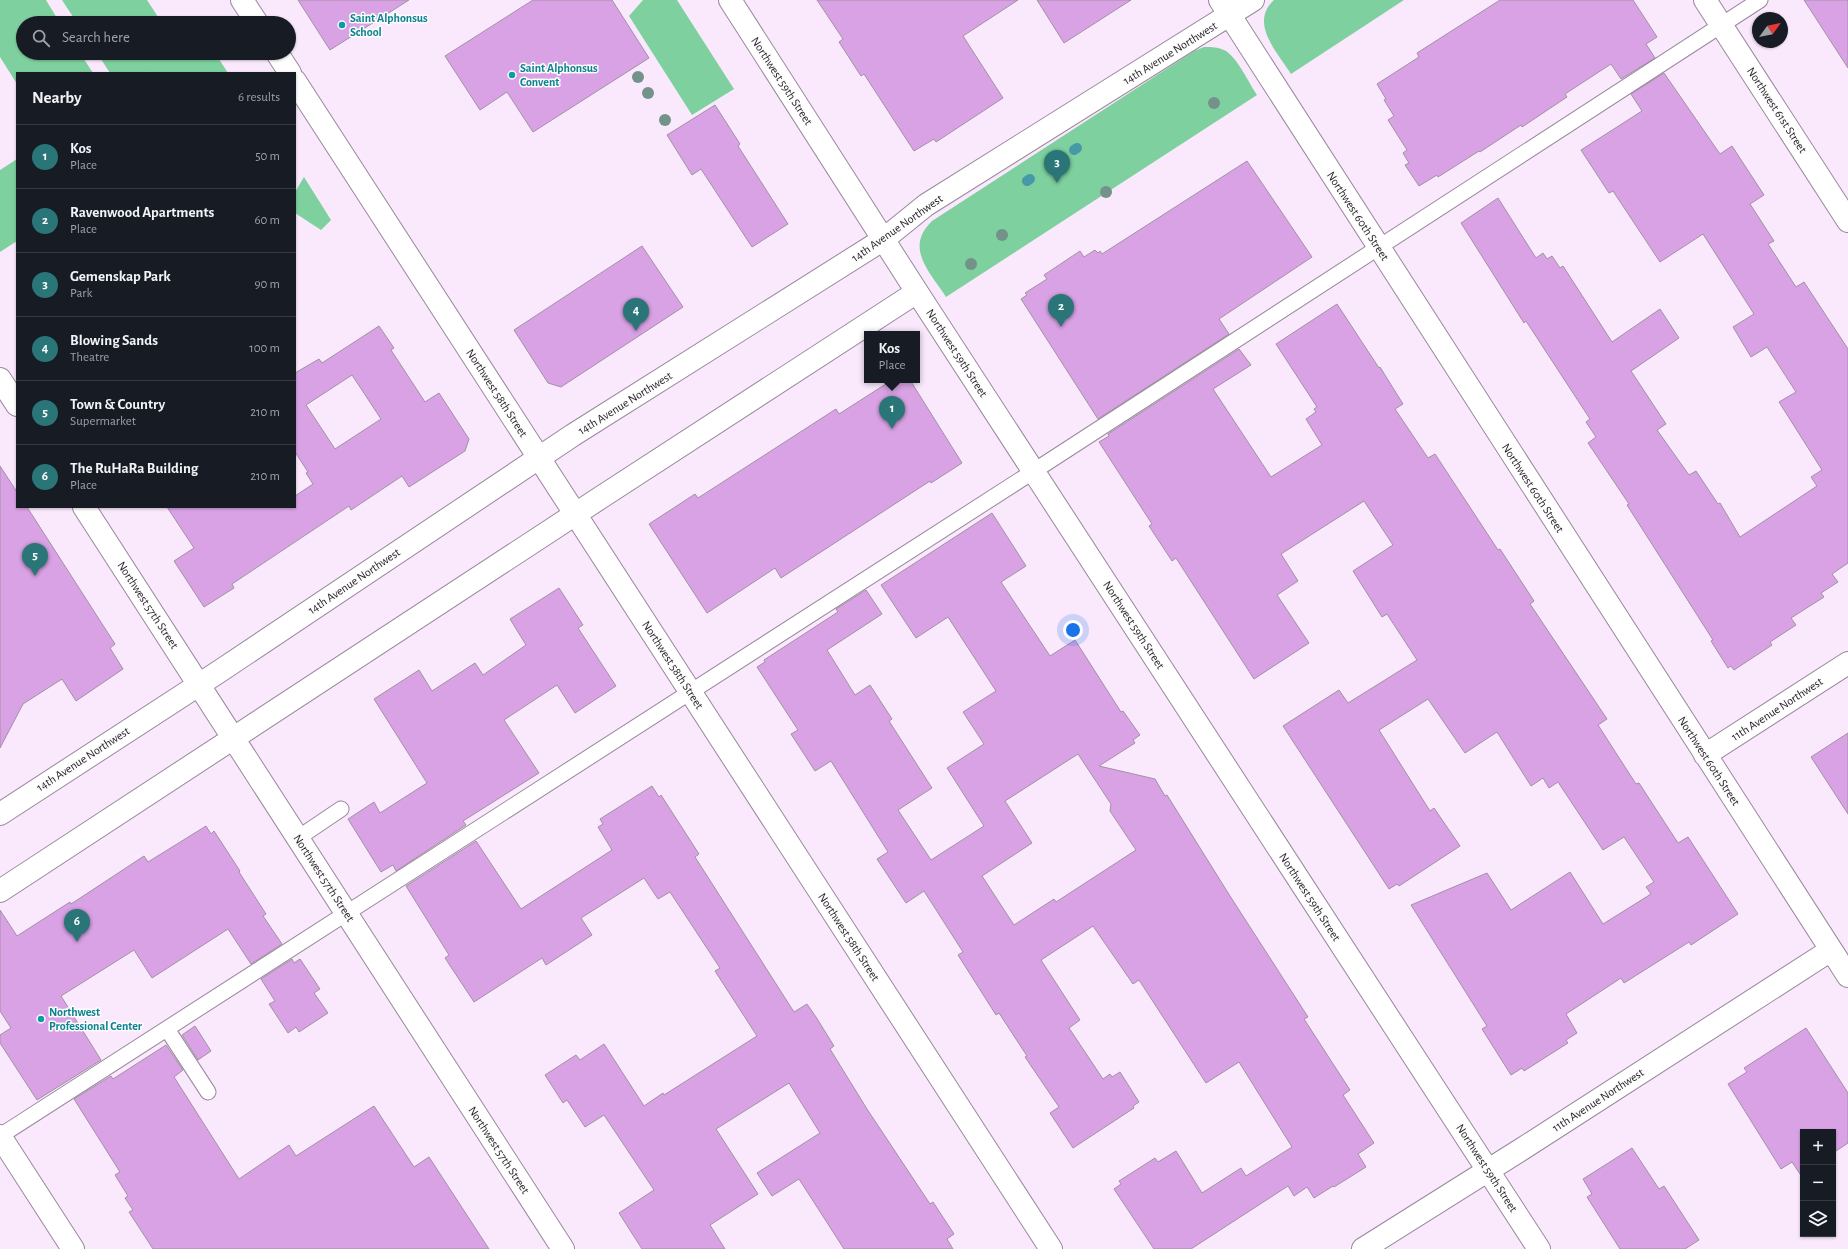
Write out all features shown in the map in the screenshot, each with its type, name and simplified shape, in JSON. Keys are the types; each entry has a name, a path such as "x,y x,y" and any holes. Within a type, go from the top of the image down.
{"street":[{"path":"242,0 252,16"},
{"name":"Northwest 59th Street","path":"730,0 917,292 1539,1249"},
{"name":"14th Avenue Northwest","path":"0,814 539,458 884,239 926,206 1225,8 1253,0"},
{"name":"Northwest 61st Street","path":"1705,0 1848,221"},
{"name":"Northwest 60th Street","path":"1225,8 1848,976"},
{"path":"282,60 289,72"},
{"name":"Northwest 58th Street","path":"296,83 1051,1249"},
{"path":"0,891 917,292"},
{"path":"0,379 16,403"},
{"name":"Northwest 57th Street","path":"85,508 563,1249"},
{"name":"11th Avenue Northwest","path":"1705,755 1848,663"},
{"name":"11th Avenue Northwest","path":"1363,1249 1831,950"},
{"path":"0,1136 73,1249"}],"lane":[{"path":"0,1136 691,693 1760,0"},
{"path":"298,838 341,809"},
{"path":"166,1029 208,1092"}],"green space":[{"path":"0,0 46,0 56,16 16,16 16,60 85,60 92,72 16,72 16,82 0,57"},
{"path":"62,0 147,0 157,16 72,16"},
{"path":"643,0 677,0 734,89 692,115 629,16"},
{"path":"1274,0 1404,0 1291,74 1273,47 1265,28 1264,18 1267,9"},
{"path":"1204,47 1213,47 1226,51 1239,65 1257,95 946,297 922,260 920,250 920,241 924,231 932,221 1194,51"},
{"path":"102,60 220,60 227,72 150,72 151,71 109,72"},
{"path":"16,160 16,242 0,252 0,170"},
{"path":"304,177 331,220 321,230 296,214 296,190"}],"building":[{"name":"Saint Alphonsus School","path":"298,0 409,0 330,50"},
{"name":"Saint Alphonsus Convent","path":"533,0 612,0 649,58 533,132 507,92 480,110 445,56"},
{"path":"817,0 1018,0 963,36 1003,98 936,142 934,139 914,151 864,74 861,76 839,42 843,39"},
{"path":"1037,0 1131,0 1064,43"},
{"path":"1500,0 1633,0 1657,37 1646,44 1655,58 1621,79 1611,64 1565,94 1567,97 1522,127 1521,125 1480,152 1479,151 1438,177 1437,175 1419,186 1405,165 1409,163 1403,153 1407,150 1388,120 1394,116 1384,100 1386,99 1377,84 1419,57 1417,53"},
{"path":"1804,0 1848,0 1848,68"},
{"path":"1664,73 1720,154 1732,146 1764,195 1750,204 1774,241 1768,244 1796,287 1804,282 1848,349 1848,563 1832,574 1838,582 1821,593 1824,597 1791,618 1796,625 1770,642 1772,645 1734,670 1731,666 1728,668 1711,641 1713,640 1627,505 1629,504 1588,443 1596,437 1586,422 1590,419 1526,321 1524,323 1461,223 1498,198 1536,258 1543,253 1547,259 1552,256 1560,268 1563,266 1612,342 1660,309 1679,338 1631,371 1666,424 1657,430 1689,475 1696,471 1718,504 1720,503 1740,537 1817,486 1811,477 1822,470 1779,402 1796,392 1767,347 1751,357 1733,327 1754,314 1703,234 1660,262 1613,191 1609,193 1581,150 1642,111 1631,94"},
{"path":"715,105 740,144 738,146 788,224 752,247 701,169 692,175 667,135"},
{"path":"1247,161 1312,257 1219,319 1229,334 1098,419 1021,299 1027,295 1025,293 1047,279 1044,275 1080,251 1084,257 1095,250 1098,253 1100,251 1102,254"},
{"path":"642,246 683,307 561,387 548,383 514,330"},
{"path":"1337,304 1403,404 1395,409 1428,458 1435,454 1498,550 1500,549 1534,601 1530,604 1607,719 1598,725 1636,784 1639,783 1678,843 1688,837 1738,914 1691,945 1689,942 1624,983 1621,978 1566,1014 1577,1033 1566,1040 1568,1043 1524,1071 1522,1068 1511,1075 1482,1029 1487,1026 1411,905 1487,873 1511,910 1570,872 1603,924 1651,894 1646,887 1654,882 1624,837 1603,850 1558,782 1549,788 1543,778 1531,786 1497,732 1465,753 1428,699 1379,730 1430,811 1434,808 1460,846 1399,886 1397,884 1389,889 1283,726 1339,690 1348,703 1417,660 1387,614 1382,617 1353,571 1393,545 1364,501 1281,554 1298,581 1277,595 1309,643 1254,679 1176,558 1172,561 1149,526 1152,524 1099,442 1109,436 1108,434 1239,349 1251,365 1213,389 1271,477 1322,445 1306,419 1316,412 1314,409 1317,407 1276,344"},
{"path":"379,326 394,348 391,350 425,402 439,393 469,439 465,451 409,487 402,476 351,510 349,506 232,584 234,588 204,607 174,561 194,548 168,508 296,508 296,495 313,484 306,473 308,472 296,454 296,372 319,359 322,363","holes":["352,375 381,419 335,449 306,405"]},
{"path":"887,383 912,383 962,463 931,483 930,481 781,578 775,568 707,613 649,524 695,494 698,498 836,409 839,414"},
{"path":"0,466 16,490 16,508 28,508 115,644 110,648 123,669 76,701 62,679 23,704 0,748"},
{"path":"992,513 1026,566 1001,582 1050,656 1075,640 1121,712 1123,711 1140,735 1133,740 1135,743 1099,766 1155,779 1165,796 1167,795 1308,1017 1304,1019 1350,1090 1343,1095 1374,1143 1358,1154 1366,1167 1314,1198 1307,1187 1294,1196 1288,1186 1191,1249 1154,1249 1114,1189 1121,1184 1119,1181 1155,1158 1158,1162 1176,1151 1202,1193 1241,1168 1246,1176 1292,1147 1239,1062 1206,1083 1139,980 1133,984 1093,926 1041,960 1080,1020 1069,1028 1103,1079 1110,1074 1112,1077 1120,1072 1139,1102 1133,1106 1134,1108 1073,1148 1050,1113 1059,1107 1025,1057 1027,1056 999,1013 996,1015 958,955 963,952 924,891 906,903 877,859 888,852 831,761 815,771 791,734 798,730 757,667 765,662 764,660 838,612 836,609 866,590 882,614 827,650 855,695 870,685 892,719 889,721 932,788 898,810 931,860 984,826 947,768 984,744 963,712 996,691 948,617 916,638 881,585","holes":["1078,754 1111,804 1110,811 1136,850 1056,902 1054,899 1014,925 982,876 1032,843 1005,801"]},
{"path":"559,588 583,625 578,628 616,686 575,713 557,685 504,720 539,773 463,821 466,825 396,871 393,865 381,872 348,819 374,802 380,813 427,783 374,699 419,670 432,691 475,663 483,675 526,645 510,619"},
{"path":"1848,733 1848,814 1811,757"},
{"path":"652,786 659,797 661,795 699,854 695,857 794,1012 807,1004 816,1017 834,1046 830,1049 867,1109 930,1204 933,1202 954,1234 947,1239 953,1249 844,1249 799,1179 772,1196 757,1173 820,1133 789,1083 716,1129 758,1194 710,1225 725,1249 642,1249 619,1213 654,1190 604,1115 585,1127 567,1100 563,1103 545,1075 576,1055 580,1060 604,1044 644,1106 757,1036 715,971 720,968 670,892 658,899 644,878 581,918 592,935 546,965 542,958 474,1002 445,958 449,955 406,886 476,841 521,909 612,850 598,827 603,824 600,819"},
{"path":"206,826 211,834 214,831 240,871 239,872 266,914 263,916 282,944 251,964 228,929 152,978 134,950 61,996 101,1060 37,1100 0,1043 0,1035 11,1028 0,1011 0,910 17,936 70,902 71,904 144,856 148,862"},
{"path":"292,959 294,963 300,959 320,989 314,993 328,1013 299,1032 296,1027 288,1033 269,1004 275,1001 261,979"},
{"path":"195,1026 211,1051 198,1060 182,1035"},
{"path":"1806,1028 1848,1093 1848,1143 1836,1151 1836,1129 1800,1129 1800,1174 1792,1162 1781,1169 1728,1084 1747,1072 1744,1068"},
{"path":"166,1045 183,1070 174,1077 239,1179 289,1145 296,1156 374,1106 414,1167 429,1157 489,1249 153,1249 129,1212 133,1210 125,1198 128,1196 115,1175 120,1172 74,1099 111,1076 113,1079"},
{"path":"1632,1148 1659,1189 1664,1186 1699,1240 1685,1249 1620,1249 1587,1197 1592,1194 1583,1179"}],"place":[{"name":"Saint Alphonsus School","path":"342,25"},
{"name":"Saint Alphonsus Convent","path":"512,75"},
{"name":"Gemenskap Park","path":"1057,183"},
{"name":"Ravenwood Apartments","path":"1061,327"},
{"name":"Blowing Sands","path":"636,331"},
{"name":"Kos","path":"892,429"},
{"name":"Town & Country","path":"35,576"},
{"name":"The RuHaRa Building","path":"77,942"},
{"name":"Northwest Professional Center","path":"41,1019"}]}
